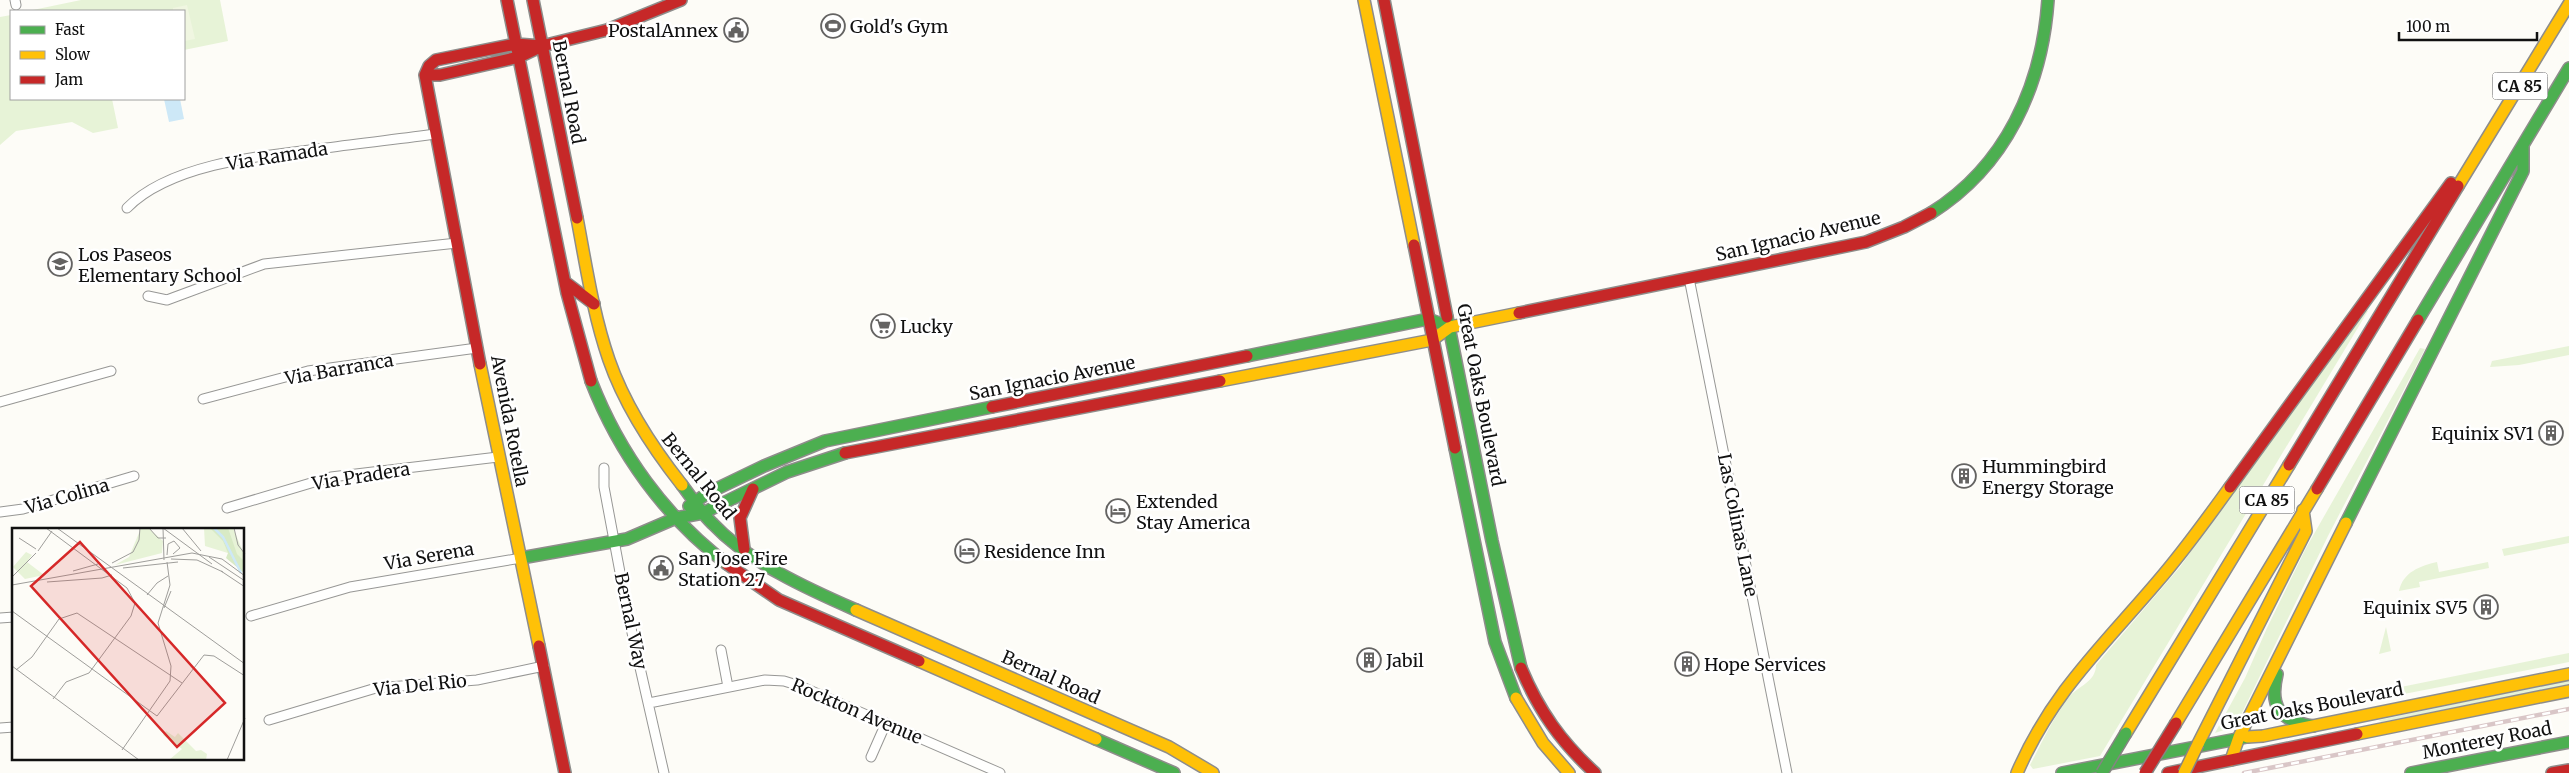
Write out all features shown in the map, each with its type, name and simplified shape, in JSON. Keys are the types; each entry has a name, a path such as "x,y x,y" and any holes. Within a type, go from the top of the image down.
{"main road":[{"path":"507,0 577,338 598,401 632,462 676,518 697,540 729,566 779,600 1174,773"},
{"name":"Bernal Road","path":"533,0 594,304 609,360 628,406 657,454 703,513 724,534 744,549 776,571 818,594 1169,747 1213,773"},
{"path":"542,46 516,44 436,60 429,66 425,75 440,75 519,58 542,46 607,30 681,0"},
{"name":"Great Oaks Boulevard","path":"1364,0 1495,642 1506,681 1519,707 1538,739 1569,773"},
{"name":"Great Oaks Boulevard","path":"1384,0 1512,640 1530,690 1554,730 1595,773"},
{"name":"San Ignacio Avenue","path":"616,542 676,518 703,513 819,460 857,450 1432,340 1450,327 1866,242 1903,229 1939,208 1963,188 2004,142 2020,115 2042,57 2048,24 2048,0"},
{"name":"CA 85","path":"2102,773 2569,4"},
{"name":"CA 85","path":"2145,773 2569,68"},
{"name":"Avenida Rotella","path":"425,75 498,457 544,666 565,773"},
{"path":"1383,93 1402,97"},
{"path":"2231,760 2239,737 2523,171 2523,145"},
{"path":"2018,773 2041,724 2067,684 2181,554 2445,189 2470,167"},
{"path":"565,282 594,304"},
{"path":"1428,319 1450,327"},
{"name":"San Ignacio Avenue","path":"676,518 694,501 814,444 1428,319"},
{"path":"744,549 746,537 740,520 742,509 753,489"},
{"path":"2184,773 2265,608 2306,531 2304,510"},
{"name":"Via Serena","path":"521,558 616,542"},
{"path":"1475,545 1492,542"},
{"path":"2284,648 2275,681 2275,705 2283,717 2290,722 2313,726"},
{"name":"Great Oaks Boulevard","path":"2062,773 2239,737 2263,736 2569,674"},
{"name":"Great Oaks Boulevard","path":"2168,773 2569,691"},
{"name":"Monterey Road","path":"2411,773 2569,742"},
{"path":"2552,773 2569,770"}],"street":[{"name":"Via Ramada","path":"127,208 139,196 180,177 239,159 436,134"},
{"path":"148,296 167,300 264,264 457,243"},
{"name":"Las Colinas Lane","path":"1688,278 1787,773"},
{"name":"Via Barranca","path":"203,399 308,371 477,348"},
{"path":"0,402 111,371"},
{"path":"955,432 956,414"},
{"name":"Via Pradera","path":"227,508 331,476 498,457"},
{"name":"Bernal Way","path":"604,468 604,487 616,542 628,615 664,773"},
{"name":"Via Colina","path":"0,512 24,509 134,476"},
{"name":"Via Serena","path":"251,616 350,587 521,558"},
{"path":"720,650 728,687"},
{"name":"Via Del Rio","path":"269,720 376,688 477,680 544,666"},
{"name":"Rockton Avenue","path":"649,703 765,680 784,681 1000,773"},
{"path":"870,757 886,723"}],"green space":[{"path":"81,0 220,0 228,41 185,50 185,10 33,10"},
{"path":"187,5 195,39 185,41 185,10 173,10 173,8"},
{"path":"10,15 10,100 112,100 118,128 93,133 72,122 16,131 0,145 0,17"},
{"path":"2362,307 2368,311 2100,756 2033,769 2030,765 2063,705 2073,693 2090,680 2096,665 2180,567"},
{"path":"2569,346 2569,355 2519,365 2490,367 2492,361"},
{"path":"2420,348 2425,349 2328,536 2240,717 2230,728 2215,733 2245,678 2306,548"},
{"path":"2569,536 2569,543 2504,556 2502,549"},
{"path":"2437,562 2439,572 2488,562 2489,568 2419,582 2420,587 2399,591 2404,579 2413,571"},
{"path":"2386,627 2391,651 2379,654"},
{"path":"2569,653 2569,662 2378,699 2370,703 2370,691 2380,688 2381,691"},
{"path":"2569,680 2569,684 2557,687 2381,722 2379,720"}],"water":[{"path":"164,100 180,100 184,119 169,122"}],"railway":[{"path":"2244,773 2569,709"}],"traffic: fast":[{"path":"1931,213 1957,194 1980,172 1999,148 2015,121 2028,93 2038,63 2048,0"},
{"path":"2418,320 2569,68"},
{"path":"2346,523 2523,171 2523,147"},
{"path":"1447,317 1492,541 1521,668"},
{"path":"1247,356 1428,319 1450,327"},
{"path":"591,381 615,433 646,482 684,526 727,564"},
{"path":"689,506 708,493 764,466 825,441 992,407"},
{"path":"1455,448 1495,642 1516,698"},
{"path":"521,558 627,539 676,518 703,513 787,472 845,453"},
{"path":"682,485 709,520 744,551 780,574 856,610"},
{"path":"2277,674 2275,695 2276,704 2280,710 2292,720 2313,726"},
{"path":"2102,773 2126,733"},
{"path":"2062,773 2247,737"},
{"path":"1096,739 1174,773"},
{"path":"2411,773 2569,742"}],"traffic: slow":[{"path":"1364,0 1414,245"},
{"path":"2458,186 2569,4"},
{"path":"577,218 590,289 609,360 623,394 640,426 682,485"},
{"path":"1220,381 1432,340 1450,327 1519,313"},
{"path":"480,364 539,646"},
{"path":"2126,733 2289,465"},
{"path":"2017,773 2031,744 2062,694 2098,649 2177,558 2230,487"},
{"path":"2176,723 2317,489"},
{"path":"2198,744 2306,531 2303,510"},
{"path":"2231,760 2239,737 2346,523"},
{"path":"856,610 1169,747 1213,773"},
{"path":"919,661 1096,739"},
{"path":"2247,737 2263,736 2569,674"},
{"path":"2357,734 2569,691"},
{"path":"1516,698 1543,743 1569,773"},
{"path":"2184,773 2198,744"}],"traffic: jam":[{"path":"507,0 567,293 591,381"},
{"path":"533,0 577,218"},
{"path":"425,75 440,75 519,57 542,46 607,30 681,0"},
{"path":"1384,0 1447,317"},
{"path":"480,364 425,75 429,66 436,60 516,44 542,46"},
{"path":"2230,487 2451,183"},
{"path":"2289,465 2458,186"},
{"path":"1519,313 1866,242 1904,227 1931,213"},
{"path":"1414,245 1455,448"},
{"path":"565,282 594,304"},
{"path":"2317,489 2418,320"},
{"path":"992,407 1247,356"},
{"path":"845,453 1220,381"},
{"path":"744,549 740,518 753,489"},
{"path":"727,564 779,600 919,661"},
{"path":"539,646 565,773"},
{"path":"1521,668 1535,698 1552,725 1572,750 1595,773"},
{"path":"2145,773 2176,723"},
{"path":"2168,773 2357,734"},
{"path":"2552,773 2569,770"}],"place":[{"name":"Gold's Gym","path":"833,26"},
{"name":"PostalAnnex","path":"736,30"},
{"name":"Los Paseos Elementary School","path":"60,264"},
{"name":"Lucky","path":"883,326"},
{"name":"Equinix SV1","path":"2551,433"},
{"name":"Hummingbird Energy Storage","path":"1964,476"},
{"name":"Extended Stay America","path":"1118,511"},
{"name":"Residence Inn","path":"967,551"},
{"name":"San Jose Fire Station 27","path":"661,568"},
{"name":"Equinix SV5","path":"2486,607"},
{"name":"Jabil","path":"1369,660"},
{"name":"Hope Services","path":"1687,664"}]}
